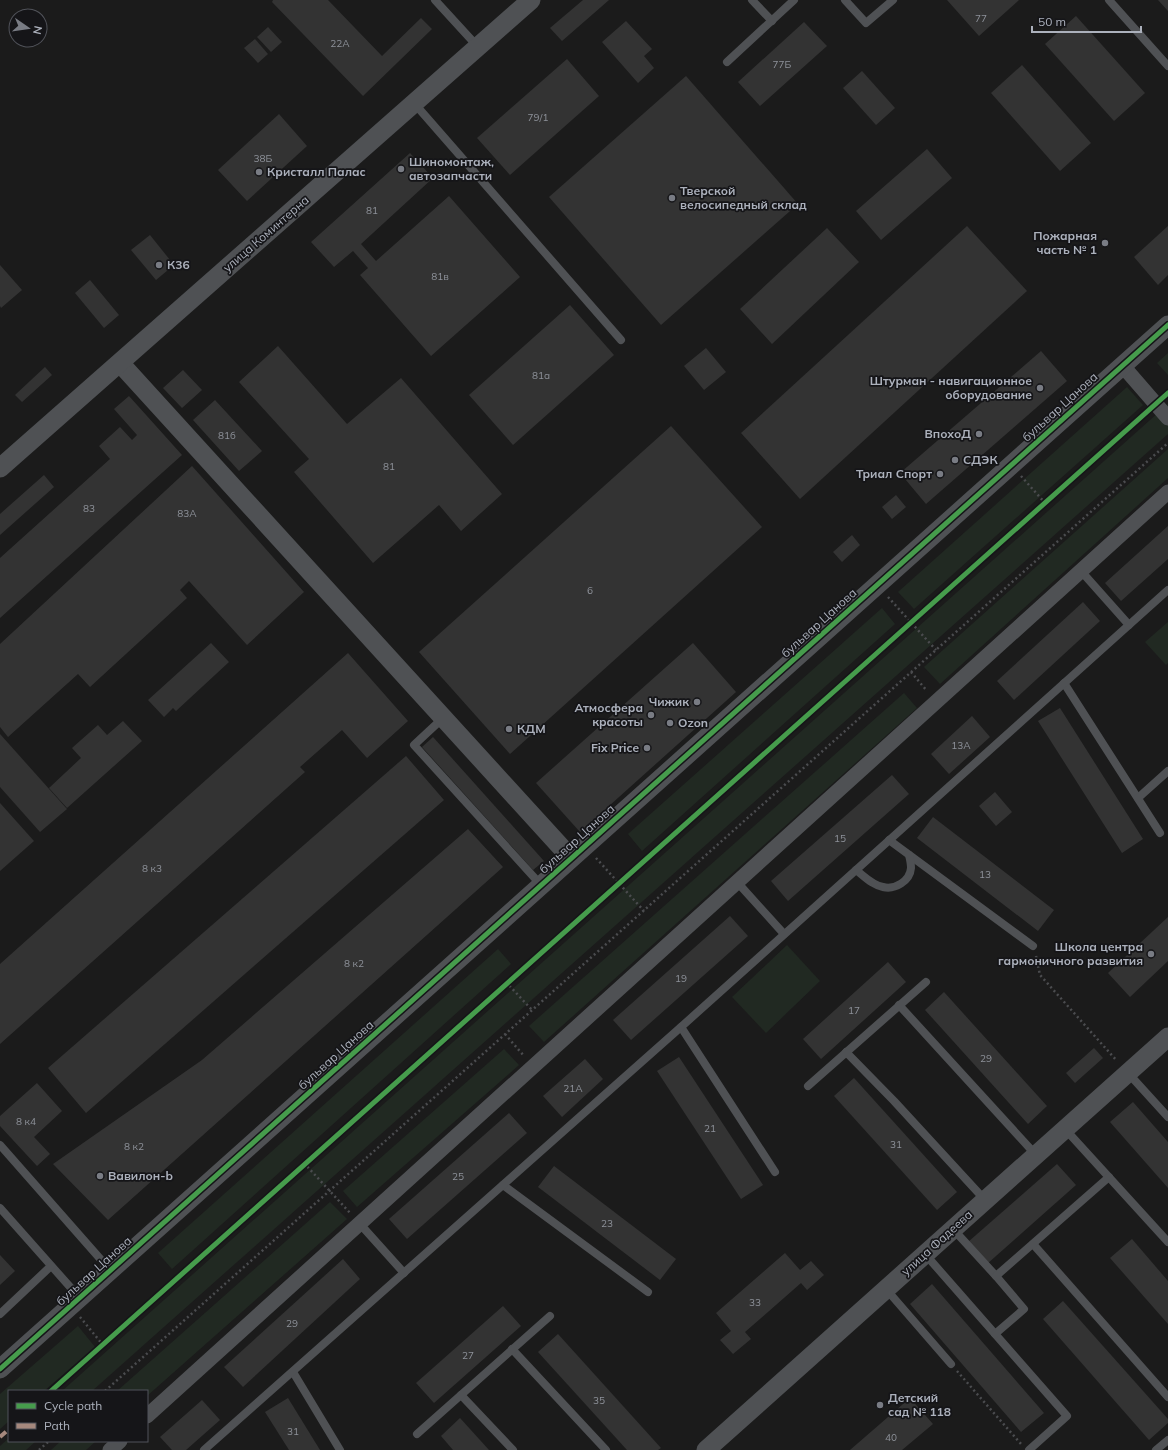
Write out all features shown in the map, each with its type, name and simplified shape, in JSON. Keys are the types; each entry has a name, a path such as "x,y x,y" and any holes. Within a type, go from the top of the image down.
{"street":[{"name":"улица Коминтерна","path":"0,468 531,0"},
{"name":"бульвар Цанова","path":"0,1369 1168,324"},
{"path":"120,363 571,858"},
{"path":"1122,365 1168,418"},
{"path":"148,1415 1168,492"},
{"name":"улица Фадеева","path":"706,1450 1168,1037"},
{"path":"110,1450 119,1442"}],"lane":[{"path":"435,0 478,47"},
{"path":"752,0 772,21"},
{"path":"727,62 794,0"},
{"path":"845,0 866,23 894,0"},
{"path":"1109,0 1168,66"},
{"path":"414,103 621,340"},
{"path":"1081,571 1129,625"},
{"path":"204,1450 681,1027 1168,590"},
{"path":"1064,683 1160,833"},
{"path":"443,718 414,746 541,885"},
{"path":"1138,798 1168,771"},
{"path":"889,840 1033,946"},
{"path":"856,870 883,888 896,886 906,881 911,869 910,855"},
{"path":"737,882 784,934"},
{"path":"808,1086 926,982"},
{"path":"899,1005 1036,1155"},
{"path":"681,1027 775,1172"},
{"path":"846,1052 986,1200"},
{"path":"1128,1073 1168,1117"},
{"path":"1065,1129 1168,1242"},
{"path":"0,1145 110,1270"},
{"path":"996,1276 1109,1177"},
{"path":"503,1185 648,1292"},
{"path":"0,1208 79,1298"},
{"path":"360,1224 404,1273"},
{"path":"953,1229 1024,1309 995,1334"},
{"path":"1033,1244 1168,1396"},
{"path":"925,1254 1067,1416 1029,1450"},
{"path":"0,1314 51,1266"},
{"path":"886,1289 951,1364"},
{"path":"417,1434 550,1316"},
{"path":"512,1350 606,1450"},
{"path":"292,1372 340,1450"},
{"path":"461,1395 513,1450"},
{"path":"1156,1450 1168,1440"}],"path":[{"path":"106,1390 1168,443"},
{"path":"1011,465 1045,503"},
{"path":"877,585 936,650"},
{"path":"911,672 937,701"},
{"path":"593,855 644,911"},
{"path":"1033,946 1040,975 1128,1073"},
{"path":"506,982 532,1010"},
{"path":"505,1034 534,1067"},
{"path":"304,1163 360,1224"},
{"path":"951,1364 1022,1444"},
{"path":"39,1450 48,1442"}],"shaded area":[{"path":"1168,353 1168,375 1157,363"},
{"path":"1127,387 1143,405 914,609 898,592"},
{"path":"1168,404 1168,434 93,1390 63,1390"},
{"path":"1168,449 1168,478 940,684 924,667"},
{"path":"882,608 895,624 642,851 628,834"},
{"path":"1168,622 1168,663 1166,665 1145,642"},
{"path":"904,693 917,708 544,1042 529,1026"},
{"path":"787,945 820,981 766,1033 732,997"},
{"path":"498,949 511,964 172,1269 158,1253"},
{"path":"504,1049 519,1065 357,1207 343,1191"},
{"path":"330,1202 347,1219 148,1395 148,1390 118,1390"},
{"path":"78,1326 95,1347 45,1390 8,1390 8,1422 0,1429 0,1394"},
{"path":"8,1439 8,1442 35,1442 26,1450 0,1450 0,1446"},
{"path":"60,1442 95,1442 86,1450 51,1450"}],"building":[{"path":"273,0 328,0 382,56 421,18 432,29 363,96 272,2"},
{"path":"583,0 609,0 562,41 550,28"},
{"path":"947,0 1019,0 979,36"},
{"path":"1158,0 1168,0 1168,11"},
{"path":"1076,16 1145,93 1114,121 1045,44"},
{"path":"626,21 652,49 644,56 654,68 638,83 602,42"},
{"path":"804,22 827,46 760,106 738,82"},
{"path":"268,27 282,42 271,52 257,37"},
{"path":"255,39 268,54 258,63 244,48"},
{"path":"567,59 599,96 510,175 477,138"},
{"path":"1022,65 1091,143 1060,171 991,93"},
{"path":"862,71 895,108 876,125 843,88"},
{"path":"686,76 798,204 661,325 549,197"},
{"path":"279,114 307,146 247,201 218,170"},
{"path":"927,149 952,178 881,240 856,211"},
{"path":"410,153 433,178 361,244 376,261 449,196 520,277 431,356 360,275 368,268 353,251 334,267 311,242"},
{"path":"967,226 1027,291 800,499 741,433"},
{"path":"1168,226 1168,275 1158,285 1134,257"},
{"path":"827,228 859,262 772,344 740,309"},
{"path":"150,235 174,265 156,280 131,250"},
{"path":"0,265 22,290 1,308 0,306"},
{"path":"90,280 119,315 104,328 75,293"},
{"path":"570,305 614,355 513,445 469,395"},
{"path":"278,346 347,424 401,378 502,494 461,531 439,505 373,563 294,472 309,459 239,382"},
{"path":"706,348 726,372 704,390 684,366"},
{"path":"1041,351 1067,381 926,504 900,473"},
{"path":"45,367 52,375 22,402 15,395"},
{"path":"183,370 202,390 182,408 163,388"},
{"path":"129,396 182,455 0,618 0,558 110,459 99,446 120,427 132,440 137,435 114,409"},
{"path":"215,400 262,451 239,471 193,420"},
{"path":"671,426 762,527 510,754 419,652"},
{"path":"192,466 304,592 247,645 189,581 180,590 187,598 90,687 78,674 8,737 0,727 0,644"},
{"path":"44,475 54,487 0,535 0,514"},
{"path":"896,495 906,507 892,519 882,507"},
{"path":"1168,526 1168,559 1121,601 1105,583"},
{"path":"852,535 860,545 842,562 833,552"},
{"path":"1083,602 1100,621 1014,700 997,681"},
{"path":"211,643 229,662 176,711 173,708 164,717 148,700"},
{"path":"693,643 736,692 580,832 536,783"},
{"path":"348,653 408,721 367,758 342,730 300,767 305,772 0,1044 0,964"},
{"path":"1060,708 1143,839 1122,853 1038,721"},
{"path":"972,716 990,737 949,774 931,754"},
{"path":"123,721 142,741 67,808 49,788 81,758 72,748 98,725 107,735"},
{"path":"0,734 67,809 40,832 0,787"},
{"path":"433,737 544,861 533,870 422,747"},
{"path":"406,756 444,800 86,1113 48,1068"},
{"path":"892,775 909,794 788,901 771,881"},
{"path":"995,792 1012,812 996,826 979,806"},
{"path":"0,803 34,841 0,871"},
{"path":"933,817 1054,910 1038,931 917,838"},
{"path":"468,829 503,867 108,1220 53,1164 202,1060"},
{"path":"730,916 748,936 631,1040 613,1020"},
{"path":"1168,917 1168,961 1130,997 1108,973"},
{"path":"888,962 906,982 821,1059 803,1039"},
{"path":"944,992 1047,1106 1028,1124 925,1010"},
{"path":"1094,1048 1103,1058 1075,1083 1066,1073"},
{"path":"679,1057 763,1185 741,1199 657,1071"},
{"path":"585,1059 603,1079 562,1117 543,1096"},
{"path":"854,1078 957,1192 937,1210 834,1096"},
{"path":"37,1083 62,1111 34,1137 50,1154 37,1166 0,1126 0,1116"},
{"path":"1133,1102 1168,1142 1168,1188 1110,1122"},
{"path":"509,1113 527,1133 407,1239 389,1219"},
{"path":"1057,1164 1076,1185 987,1264 968,1242"},
{"path":"554,1166 676,1259 660,1280 538,1187"},
{"path":"1132,1239 1168,1281 1168,1324 1110,1258"},
{"path":"785,1253 800,1270 811,1261 824,1275 807,1290 801,1283 745,1332 751,1339 733,1354 720,1340 731,1331 716,1313"},
{"path":"0,1255 15,1271 0,1285"},
{"path":"343,1259 360,1279 243,1387 224,1367"},
{"path":"932,1284 1044,1413 1021,1432 910,1304"},
{"path":"1063,1301 1168,1419 1168,1423 1149,1440 1043,1319"},
{"path":"503,1306 521,1326 434,1403 416,1383"},
{"path":"558,1334 661,1448 658,1450 627,1450 538,1352"},
{"path":"288,1398 320,1450 289,1450 265,1412"},
{"path":"910,1398 933,1424 902,1450 850,1450"},
{"path":"202,1400 220,1420 186,1450 172,1450 160,1437"},
{"path":"460,1418 489,1450 453,1450 441,1436"}],"marked path":[{"path":"0,1437 8,1430"}],"cycle path":[{"path":"0,1369 1168,325"},
{"path":"52,1390 1168,393"}],"place":[{"name":"Шиномонтаж, автозапчасти","path":"401,169"},
{"name":"Кристалл Палас","path":"259,172"},
{"name":"Тверской велосипедный склад","path":"672,198"},
{"name":"Пожарная часть № 1","path":"1105,243"},
{"name":"К36","path":"159,265"},
{"name":"Штурман - навигационное оборудование","path":"1040,388"},
{"name":"ВпохоД","path":"979,434"},
{"name":"СДЭК","path":"955,460"},
{"name":"Триал Спорт","path":"940,474"},
{"name":"Чижик","path":"697,702"},
{"name":"Атмосфера красоты","path":"651,715"},
{"name":"Ozon","path":"670,723"},
{"name":"КДМ","path":"509,729"},
{"name":"Fix Price","path":"647,748"},
{"name":"Школа центра гармоничного развития","path":"1151,954"},
{"name":"Вавилон-b","path":"100,1176"},
{"name":"Детский сад № 118","path":"880,1405"}]}
